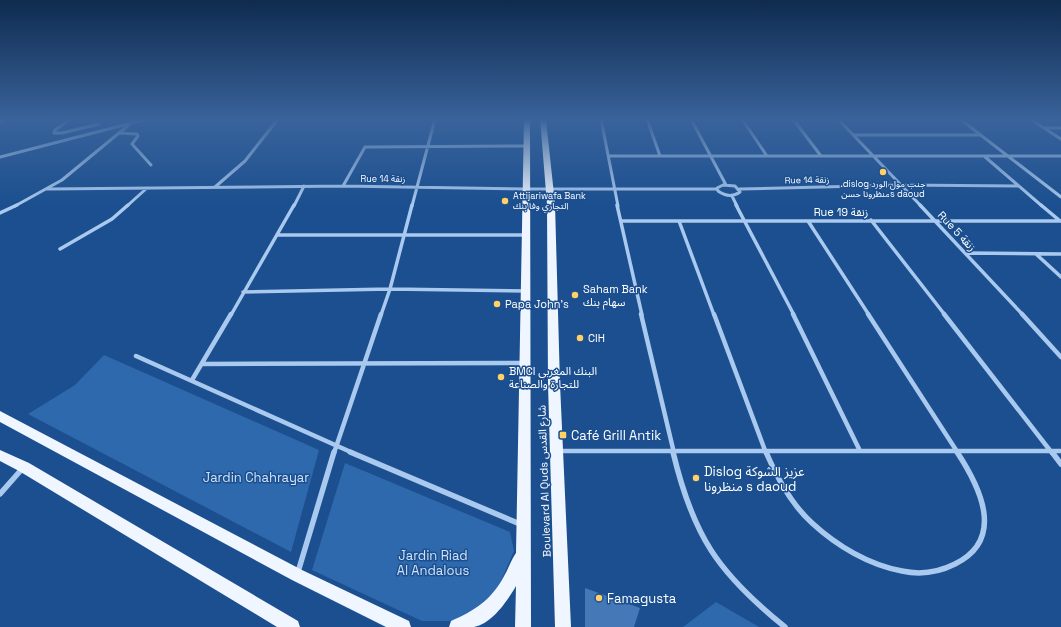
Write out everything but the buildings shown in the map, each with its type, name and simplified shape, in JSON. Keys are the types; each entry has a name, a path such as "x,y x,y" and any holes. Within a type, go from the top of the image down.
{"main road":[{"name":"Boulevard Al Quds شارع القدس","path":"523,627 526,363 526,148"},
{"name":"Boulevard Al Quds شارع القدس","path":"546,148 551,204 554,384 559,552 563,627"},
{"path":"0,416 297,575 403,627"},
{"path":"0,455 24,467 292,627"},
{"path":"457,627 477,619 500,600 523,554"}],"street":[{"path":"0,157 34,148"},
{"path":"0,213 48,190 100,148"},
{"path":"136,148 151,165"},
{"path":"214,187 245,160 254,148"},
{"path":"343,186 364,148"},
{"path":"297,575 336,446 390,290 428,148"},
{"path":"608,148 621,221 674,451 681,481 696,525 707,546 728,573 755,602 785,627"},
{"path":"657,148 660,156"},
{"path":"708,148 726,185 721,185 717,189 722,194 732,196 739,194 739,189"},
{"path":"762,148 767,156"},
{"path":"815,148 821,156"},
{"name":"Rue 5 زنقة","path":"867,148 966,253 1061,357"},
{"path":"999,148 1061,197"},
{"path":"610,156 1061,156"},
{"path":"984,156 1061,221"},
{"name":"Rue 14 زنقة","path":"726,185 739,189 901,185 1019,186"},
{"path":"192,380 278,235 304,186"},
{"name":"Rue 14 زنقة","path":"48,190 304,186 417,186 526,189 717,189"},
{"path":"60,249 112,220 147,188"},
{"path":"732,196 746,220 805,336 860,451"},
{"path":"871,220 1061,464"},
{"name":"Rue 19 زنقة","path":"621,221 1061,221"},
{"path":"679,221 765,450 778,480 799,510 830,538 858,556 887,568 913,574 943,570 960,563 974,551 984,534 985,519 971,474 808,221"},
{"path":"278,235 525,235"},
{"path":"966,253 1061,254"},
{"path":"1036,254 1061,277"},
{"path":"243,292 390,290 526,291"},
{"path":"136,356 336,446 524,525"},
{"path":"202,364 364,362 526,363"},
{"path":"557,451 1061,451"},
{"path":"0,494 24,467"}],"green space":[{"name":"Jardin Chahrayar","path":"104,355 319,450 291,552 28,414 75,385"},
{"name":"Jardin Riad Al Andalous","path":"345,463 510,532 514,551 493,599 467,618 449,621 422,621 312,570"},
{"path":"716,602 759,627 683,627"}],"place":[{"name":".dislog جنب مول الورد منظرونا حسنs daoud","path":"883,172"},
{"name":"Attijariwafa Bank التجاري وفا بنك","path":"505,201"},
{"name":"Saham Bank سهام بنك","path":"575,295"},
{"name":"Papa John's","path":"497,304"},
{"name":"CIH","path":"580,338"},
{"name":"BMCI البنك المغربي للتجارة والصناعة","path":"501,377"},
{"name":"Café Grill Antik","path":"563,435"},
{"name":"Dislog عزيز الشوكة منظرونا s daoud","path":"696,478"},
{"name":"Famagusta","path":"599,598"}]}
